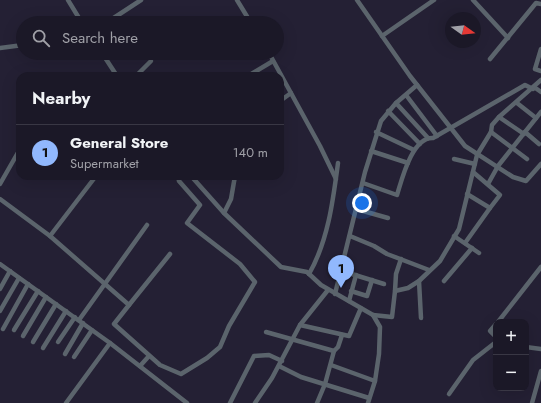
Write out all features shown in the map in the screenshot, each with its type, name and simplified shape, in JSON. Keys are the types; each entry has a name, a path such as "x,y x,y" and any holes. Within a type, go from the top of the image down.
{"street":[{"path":"68,0 77,16"},
{"path":"117,16 141,0"},
{"path":"357,0 417,85 465,146 476,155 498,166 513,177 526,180 541,164"},
{"path":"382,36 434,0"},
{"path":"473,0 508,38"},
{"path":"490,59 538,3 531,0"},
{"path":"239,1 247,16"},
{"path":"0,48 16,46"},
{"path":"541,49 535,69 541,71"},
{"path":"107,60 114,72"},
{"path":"140,72 151,61"},
{"path":"255,72 273,61 279,72"},
{"path":"395,290 408,288 419,281 440,261 459,229 476,155 490,132 492,125 499,116 517,103 541,80"},
{"path":"284,81 336,179"},
{"path":"336,294 376,132 380,122 388,111 417,85"},
{"path":"363,183 397,195 405,166 414,150 428,138 437,136 525,85 541,92"},
{"path":"284,98 291,93"},
{"path":"406,95 437,136"},
{"path":"396,103 428,138"},
{"path":"488,184 498,166 539,116 517,103"},
{"path":"388,111 420,144"},
{"path":"499,116 539,144"},
{"path":"376,132 414,150"},
{"path":"490,132 527,159"},
{"path":"371,151 408,163"},
{"path":"0,184 16,156"},
{"path":"454,158 474,164"},
{"path":"309,274 319,256 336,179 338,163"},
{"path":"465,243 500,194 472,172"},
{"path":"50,236 93,180"},
{"path":"170,254 114,324 160,365 181,374 207,358 220,346 232,320 255,282 240,264 187,223 200,205 179,180"},
{"path":"195,180 224,213 282,267 309,274 328,290 373,315 392,317 396,274 401,259"},
{"path":"224,213 231,199 234,180"},
{"path":"467,194 490,208"},
{"path":"0,199 50,236 129,305"},
{"path":"356,209 388,218"},
{"path":"58,342 79,320 146,225"},
{"path":"350,236 429,270"},
{"path":"454,236 479,253"},
{"path":"444,281 472,248"},
{"path":"0,265 79,320 187,403"},
{"path":"500,319 541,266"},
{"path":"0,289 10,271"},
{"path":"342,271 384,284"},
{"path":"348,301 356,275"},
{"path":"0,311 19,278"},
{"path":"351,291 367,296 372,280"},
{"path":"419,281 421,318"},
{"path":"3,329 28,284"},
{"path":"255,403 280,363 300,325 328,290"},
{"path":"14,330 38,291"},
{"path":"23,336 46,297"},
{"path":"33,342 56,304"},
{"path":"300,325 349,336 361,308"},
{"path":"42,348 66,311"},
{"path":"373,315 380,327"},
{"path":"230,403 254,356 269,355 301,377 326,384 369,401 379,354 382,316"},
{"path":"65,354 79,320"},
{"path":"74,357 92,330"},
{"path":"266,332 334,351"},
{"path":"317,403 326,384 334,351 338,347 342,335"},
{"path":"66,403 110,343"},
{"path":"449,394 473,360 493,344"},
{"path":"529,347 541,349"},
{"path":"140,366 149,356"},
{"path":"331,365 374,381"},
{"path":"532,403 541,370"}],"place":[{"name":"General Store","path":"341,288"}]}
